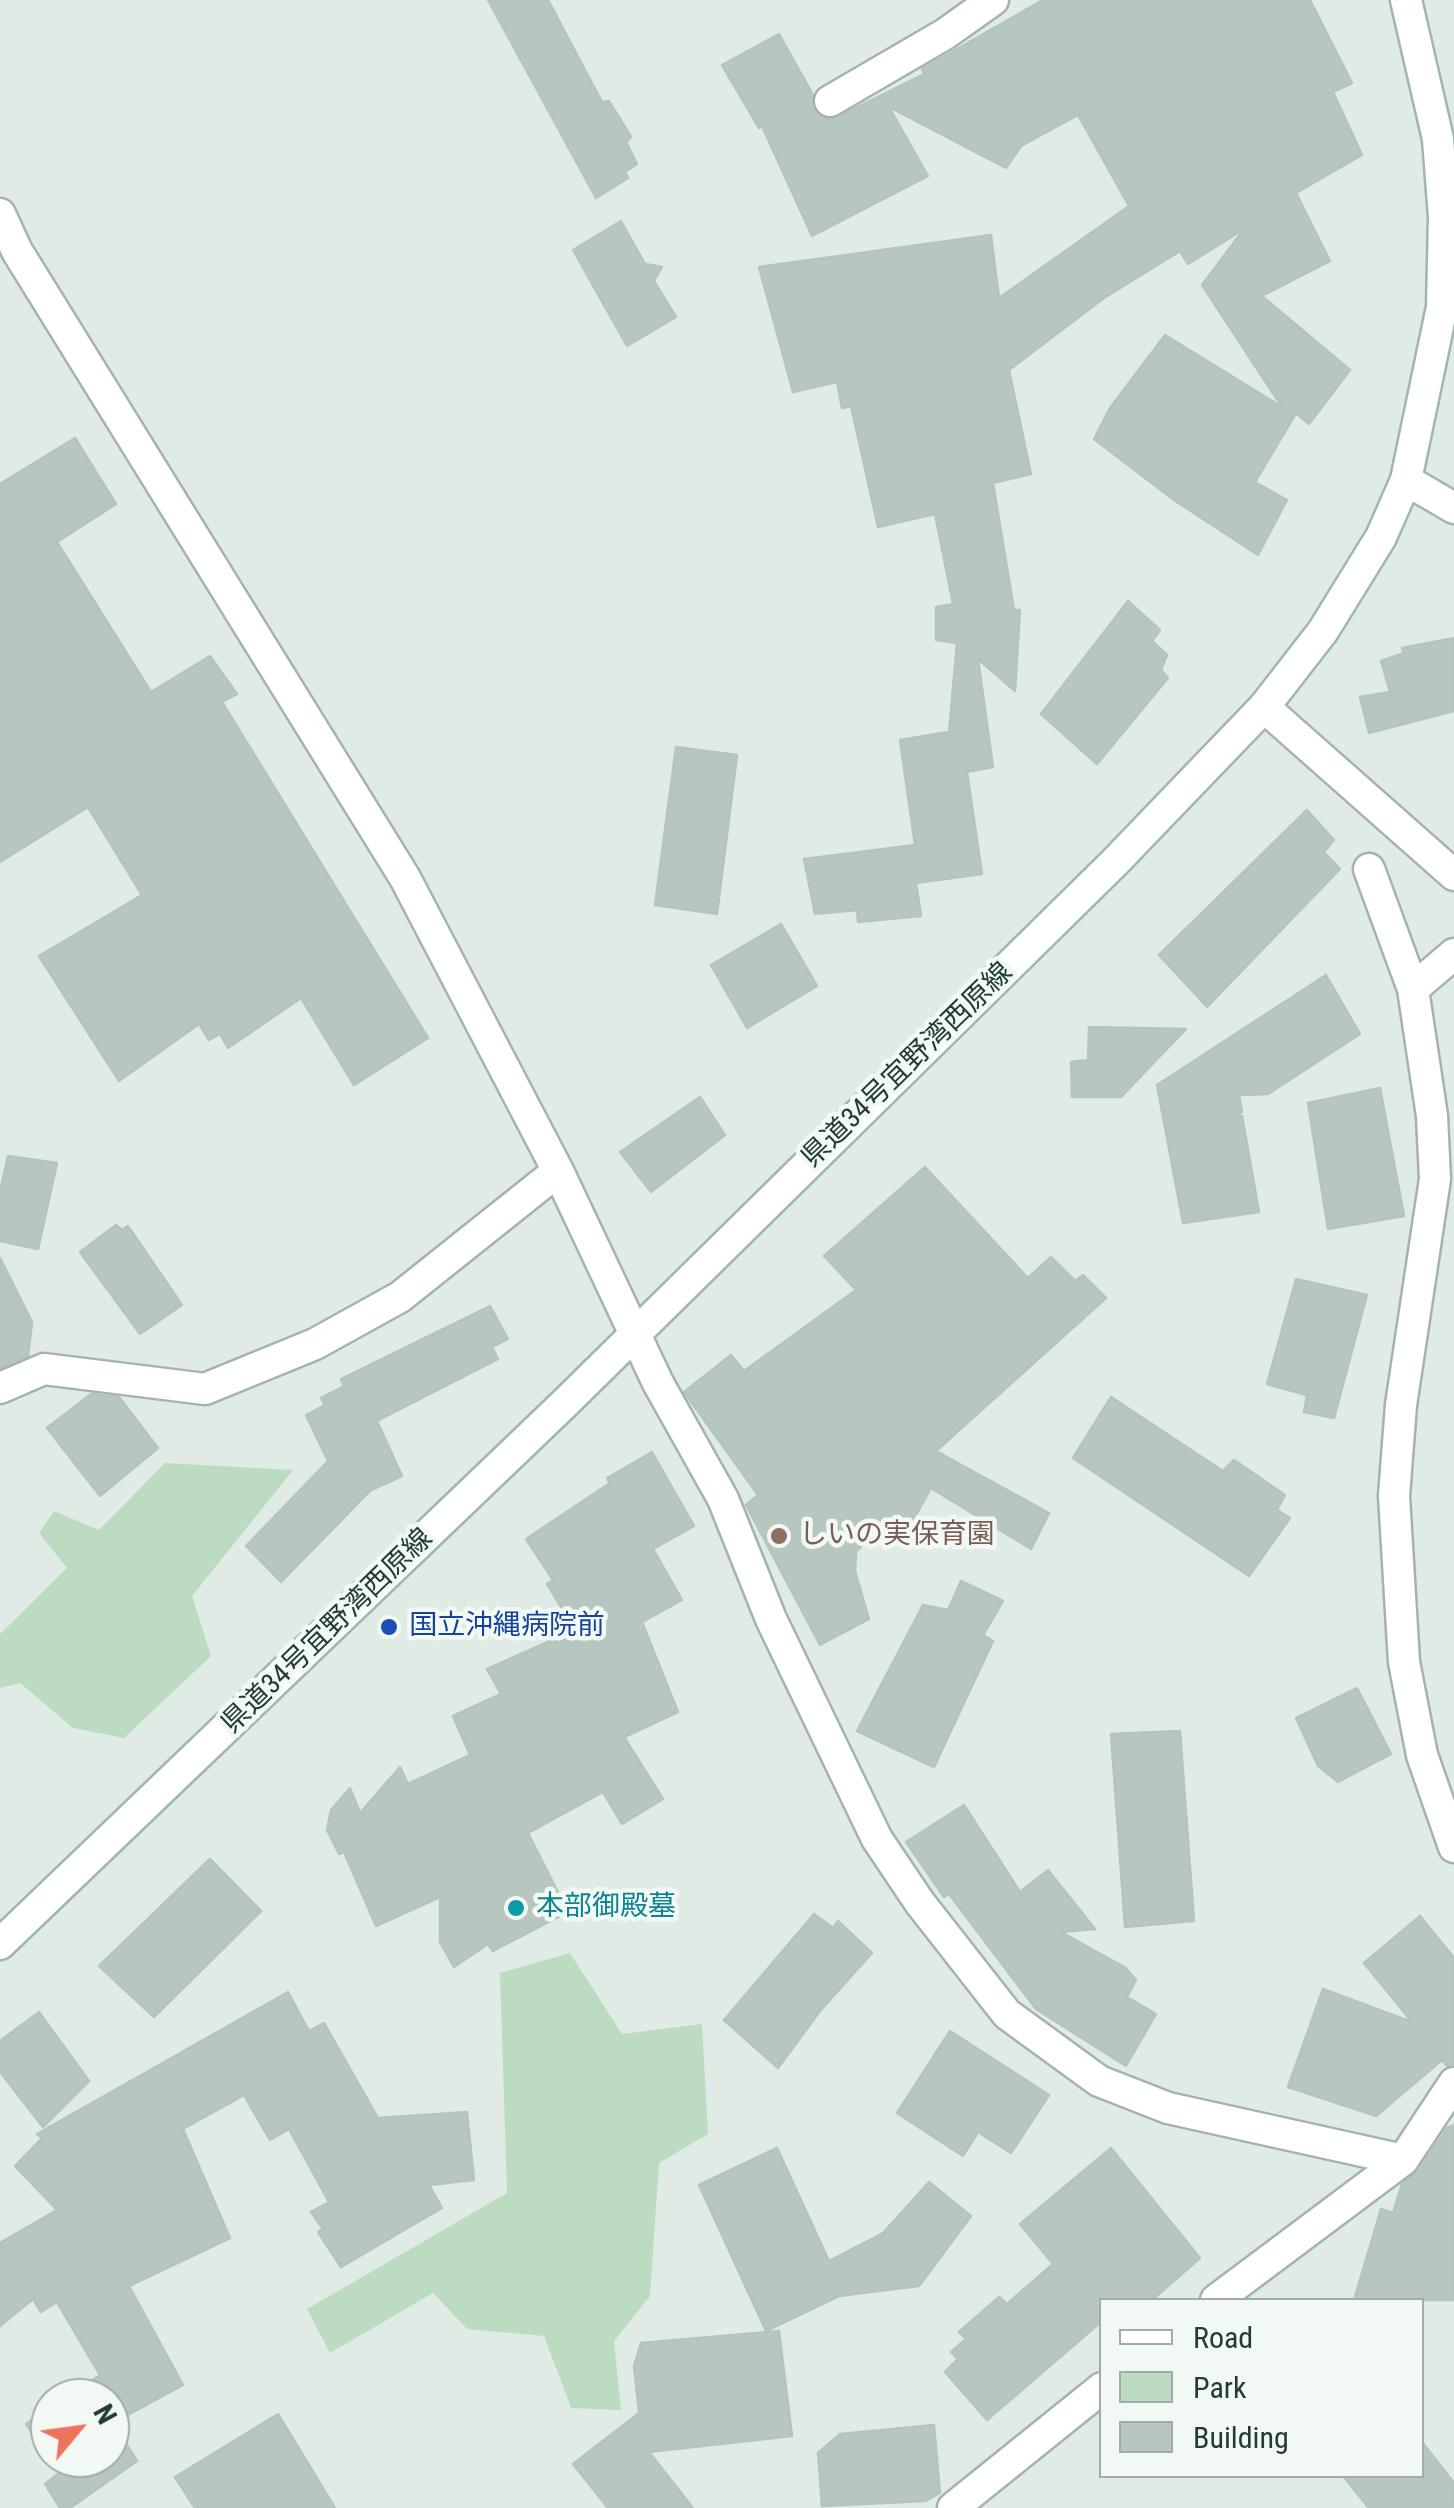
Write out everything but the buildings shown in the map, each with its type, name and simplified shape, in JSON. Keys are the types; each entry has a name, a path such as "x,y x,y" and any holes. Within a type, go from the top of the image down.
{"street":[{"path":"830,102 946,34 993,0"},
{"name":"県道34号宜野湾西原線","path":"0,1944 634,1334 1114,862 1264,707 1355,583 1406,480 1442,307 1444,216 1438,139 1406,0"},
{"path":"0,214 16,251 405,878 558,1172 634,1334 723,1499 771,1619 876,1839 1007,2014 1099,2080 1168,2108 1403,2160"},
{"path":"1406,480 1454,508"},
{"path":"1264,707 1454,875"},
{"path":"1370,869 1413,989 1428,1078 1434,1178 1401,1405 1394,1496 1404,1662 1422,1755 1454,1847"},
{"path":"1413,989 1454,954"},
{"path":"0,1388 44,1369 205,1389 315,1344 400,1296 558,1172"},
{"path":"1219,2298 1403,2160 1454,2083"},
{"path":"953,2508 1099,2390"}],"green space":[{"path":"165,1463 293,1470 192,1596 211,1656 124,1738 73,1728 20,1683 0,1688 0,1634 67,1568 39,1533 54,1511 99,1530"},
{"path":"570,1953 622,2034 702,2024 708,2134 659,2163 650,2296 614,2341 621,2410 571,2408 544,2336 467,2329 433,2293 330,2353 307,2309 507,2193 500,1973"}],"place":[{"name":"しいの実保育園","path":"779,1536"},
{"name":"国立沖縄病院前","path":"389,1627"},
{"name":"本部御殿墓","path":"516,1908"}]}
